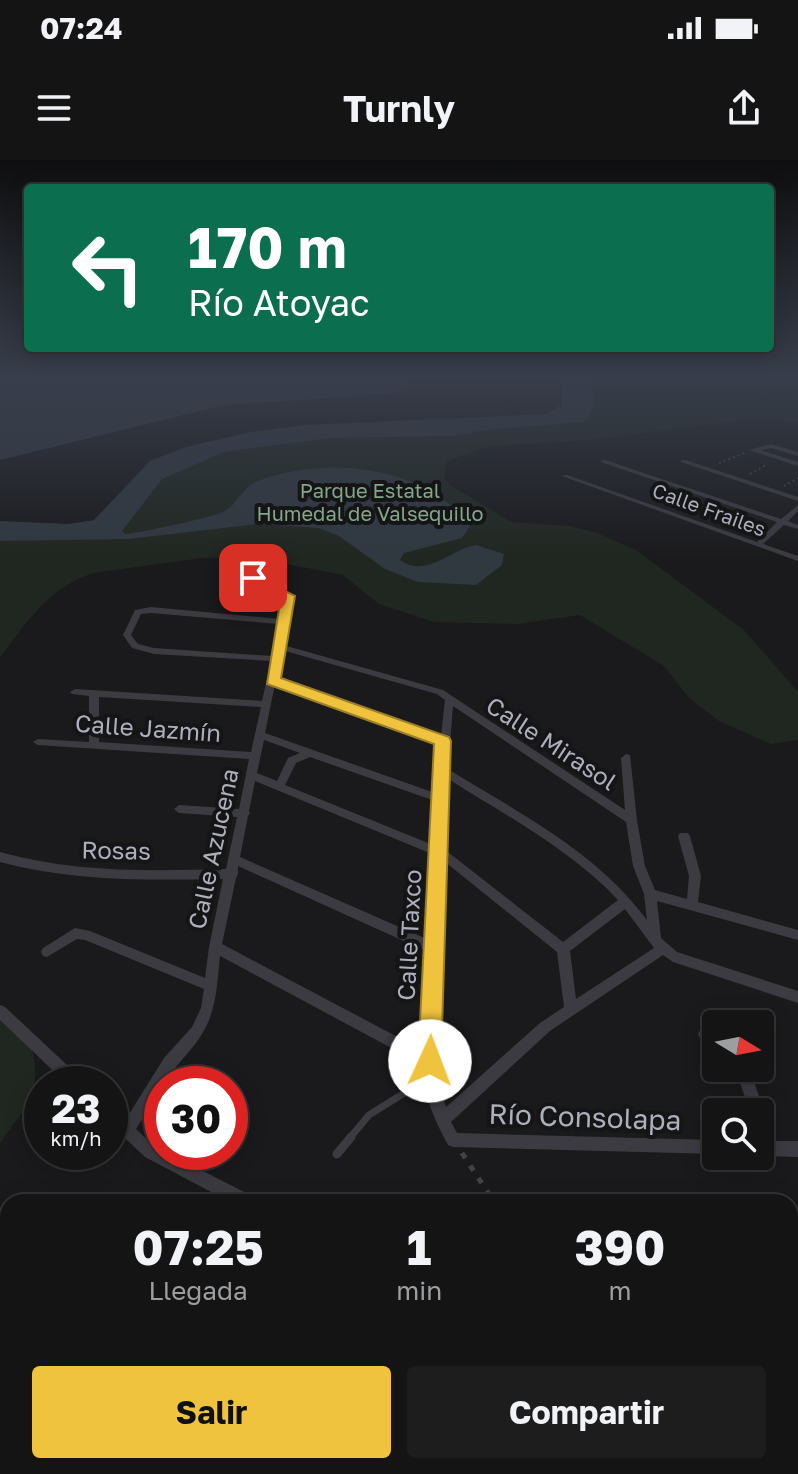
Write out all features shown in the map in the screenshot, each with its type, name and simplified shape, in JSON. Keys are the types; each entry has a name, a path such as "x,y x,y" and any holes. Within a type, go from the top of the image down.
{"street":[{"path":"752,450 771,446 798,454"},
{"path":"752,450 798,464"},
{"path":"603,461 798,527"},
{"path":"683,461 746,476 782,487 798,496"},
{"path":"711,467 798,496"},
{"name":"Calle Frailes","path":"565,476 798,559"},
{"path":"759,544 798,507"},
{"name":"Calle Azucena","path":"128,1128 169,1063 203,1021 211,986 215,947 273,680 287,592 253,578"},
{"name":"Calle Mirasol","path":"283,622 144,610 127,630 127,635 135,646 277,653 428,686 631,820"},
{"path":"273,680 443,741"},
{"path":"75,692 266,704"},
{"path":"94,693 94,746"},
{"name":"Calle Taxco","path":"449,702 440,799 441,853 430,1077 442,1120 453,1140"},
{"path":"260,735 440,799"},
{"name":"Calle Jazmín","path":"38,742 255,756"},
{"path":"279,787 292,761 310,753"},
{"path":"626,758 631,820 639,866 650,894 659,945"},
{"path":"442,770 602,877 626,901 659,945 673,956 798,997"},
{"path":"253,776 441,853 563,949 571,1007"},
{"path":"179,809 245,813"},
{"path":"684,836 695,876 692,905"},
{"name":"Rosas","path":"0,857 28,867 84,875 232,874"},
{"path":"236,860 435,949"},
{"path":"650,894 798,935"},
{"path":"563,949 626,901"},
{"path":"47,952 75,933 86,935 211,986"},
{"path":"442,1120 571,1007 659,945"},
{"path":"215,947 430,1061"},
{"path":"0,1011 58,1066"},
{"path":"128,1131 150,1152 231,1194"},
{"name":"Río Consolapa","path":"453,1140 702,1147"},
{"path":"774,1149 798,1149"}],"lane":[{"path":"337,1154 369,1115 430,1077"}],"path":[{"path":"711,467 752,450"},
{"path":"746,476 779,458"},
{"path":"782,487 798,478"},
{"path":"453,1140 489,1194"}],"green space":[{"name":"Parque Estatal Humedal de Valsequillo","path":"297,436 619,436 489,446 447,461 444,479 511,522 570,526 597,533 636,550 744,630 798,692 798,740 771,744 719,721 690,699 664,666 580,615 517,624 434,622 379,604 343,575 251,557 202,558 93,573 51,597 30,618 0,657 0,527 102,523 172,454"},
{"path":"0,1011 16,1021 26,1034 34,1066 24,1066 24,1109 0,1143"}],"shaded area":[{"path":"0,436 96,436 0,460"},
{"path":"232,436 432,436 329,438 224,452 162,479 122,531 125,534 225,511 251,485 282,474 341,468 400,478 427,489 451,505 470,526 462,538 404,553 400,560 410,565 429,565 476,545 504,554 502,565 476,585 418,582 385,569 339,536 319,528 259,524 128,539 0,541 0,521 68,524 94,520 150,461 186,447"}],"route":[{"path":"253,578 282,589 289,596 273,680 443,741 441,853 430,1061"}]}
